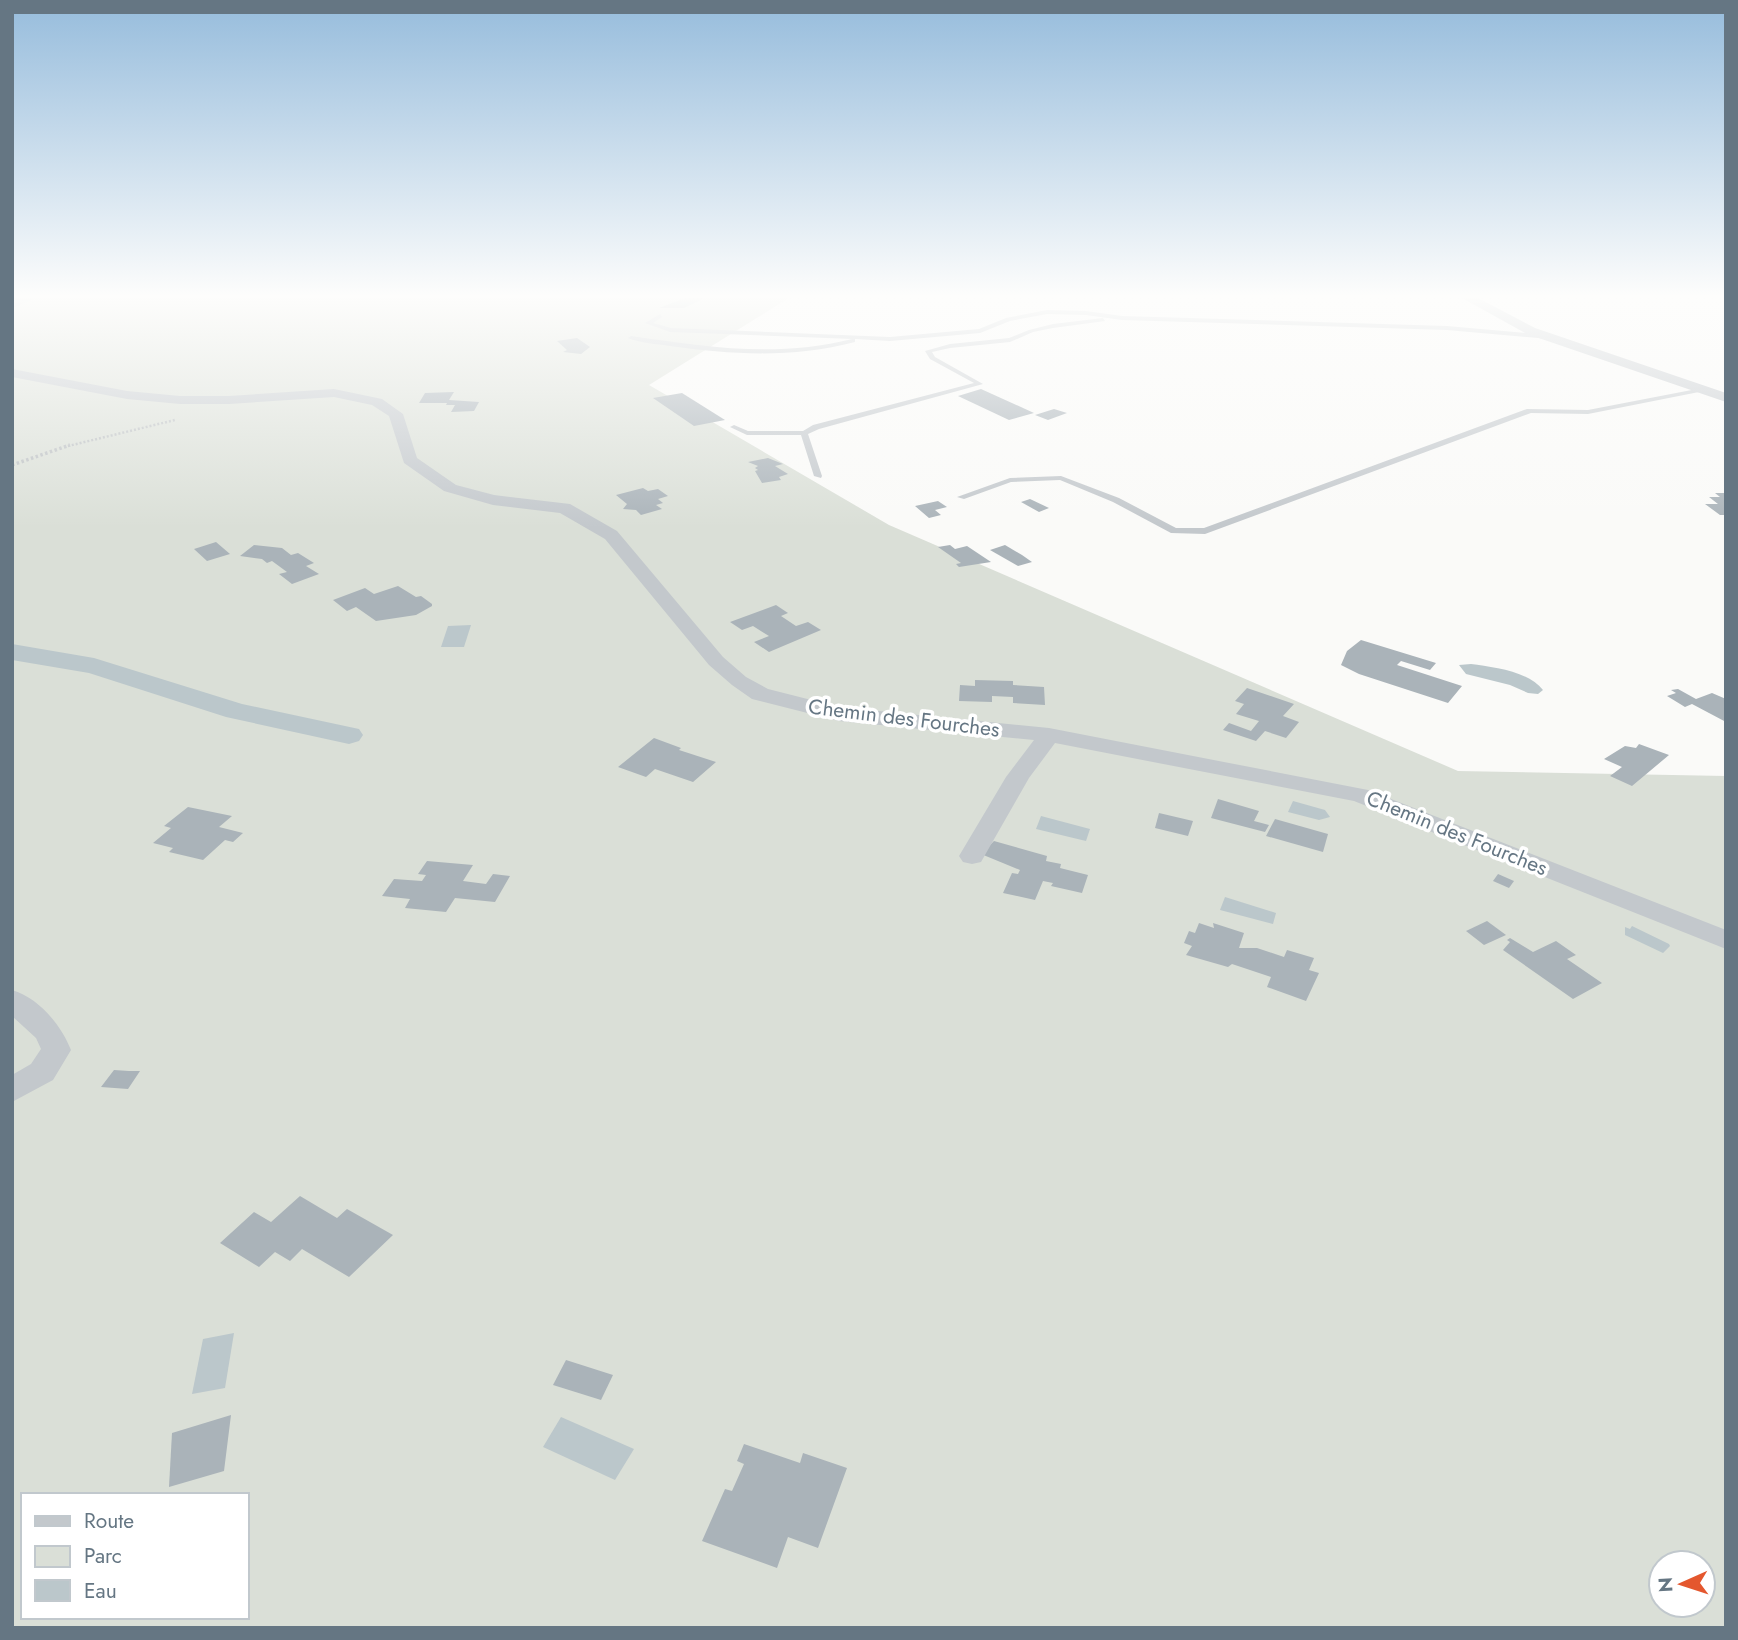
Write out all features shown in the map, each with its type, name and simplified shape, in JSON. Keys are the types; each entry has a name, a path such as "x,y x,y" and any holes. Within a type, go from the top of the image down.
{"street":[{"name":"Chemin des Fourches","path":"20,375 127,395 180,400 229,401 334,393 377,402 396,414 410,460 450,488 493,500 564,508 611,535 716,661 739,681 760,694 839,714 1049,735 1360,795 1726,940"},
{"path":"1657,375 1726,398"},
{"path":"972,856 1018,777 1049,735"},
{"path":"12,1000 49,1032 55,1049 42,1072 12,1090"}],"lane":[{"path":"734,427 747,433 804,433 816,427 980,384 963,375"},
{"path":"961,497 1010,480 1060,478 1116,500 1174,531 1205,531 1530,411 1588,412 1702,390"},
{"path":"804,433 818,476"}],"path":[{"path":"12,465 110,435 151,428 187,417"}],"green space":[{"path":"12,375 666,375 649,385 889,525 1458,771 1726,776 1726,1628 12,1628"}],"water":[{"path":"471,625 464,647 441,647 448,626"},
{"path":"1471,664 1519,674 1529,678 1543,690 1538,694 1528,693 1510,685 1466,674 1459,665"},
{"path":"1293,801 1325,810 1330,817 1319,820 1288,812"},
{"path":"1041,816 1090,829 1086,841 1036,829"},
{"path":"1225,897 1276,913 1273,924 1220,910"},
{"path":"1632,926 1670,946 1663,953 1625,935 1625,927 1630,929"},
{"path":"234,1333 225,1388 192,1394 203,1339"},
{"path":"561,1417 634,1449 615,1480 543,1447"}],"building":[{"path":"981,389 1034,413 1009,420 958,396"},
{"path":"454,392 449,400 479,402 474,411 451,412 455,405 419,403 425,393"},
{"path":"682,393 725,420 694,426 653,398"},
{"path":"1054,409 1067,413 1048,420 1035,415"},
{"path":"768,458 783,464 775,466 788,474 779,477 781,480 762,483 755,471 758,466 748,462"},
{"path":"643,488 648,491 658,489 668,496 658,499 663,503 656,505 662,509 641,515 636,510 623,509 627,504 616,495"},
{"path":"1715,493 1726,493 1726,515 1720,515 1705,504 1718,504 1709,497 1720,497"},
{"path":"1030,499 1049,508 1039,512 1021,502"},
{"path":"938,501 947,507 935,510 941,515 929,518 915,506"},
{"path":"216,542 230,554 207,561 194,549"},
{"path":"254,545 282,548 291,555 298,553 314,563 306,566 319,574 292,584 279,574 287,572 272,561 267,563 262,559 240,556"},
{"path":"950,545 955,549 967,546 991,562 959,567 956,564 961,563 938,547"},
{"path":"1005,545 1032,562 1018,566 990,550"},
{"path":"398,586 416,597 421,596 432,606 416,615 376,621 356,607 347,611 333,600 365,588 374,594"},
{"path":"776,605 788,613 781,616 796,626 808,622 821,630 769,652 754,642 769,636 753,626 742,630 730,622"},
{"path":"1361,640 1436,663 1430,670 1401,661 1397,665 1462,686 1448,703 1359,674 1341,665 1347,651"},
{"path":"975,680 1013,681 1013,685 1044,687 1045,705 1013,703 1013,697 992,696 992,702 959,701 960,685 975,686"},
{"path":"1247,688 1294,704 1283,716 1299,722 1286,738 1265,731 1256,741 1223,730 1229,723 1251,731 1259,721 1236,714 1244,704 1235,701"},
{"path":"1678,689 1696,699 1712,693 1726,699 1726,722 1692,704 1685,707 1667,696 1676,693 1671,690"},
{"path":"654,738 681,748 679,750 716,762 693,782 655,769 646,777 618,767"},
{"path":"1639,744 1669,755 1632,786 1610,776 1622,767 1604,759 1625,746 1636,748"},
{"path":"1218,799 1259,811 1254,821 1269,825 1265,832 1211,818"},
{"path":"188,807 232,816 219,827 243,833 233,842 225,840 203,860 169,852 173,848 153,843 171,828 164,826"},
{"path":"1159,813 1193,821 1188,836 1155,828"},
{"path":"1275,819 1328,834 1323,852 1266,836"},
{"path":"994,841 1047,856 1046,861 1061,864 1060,868 1088,875 1082,893 1051,886 1053,883 1043,881 1035,900 1003,893 1012,873 1018,874 1020,870 981,854"},
{"path":"427,861 473,865 463,881 486,884 493,874 510,876 495,902 455,898 446,912 405,908 410,899 382,896 394,879 422,881 426,875 418,874"},
{"path":"1498,874 1514,881 1509,888 1493,881"},
{"path":"1487,921 1506,935 1484,945 1466,931"},
{"path":"1199,923 1214,928 1213,923 1244,933 1239,948 1257,948 1284,957 1287,950 1314,958 1309,970 1319,973 1306,1001 1267,987 1271,977 1232,964 1228,967 1186,955 1192,946 1184,943 1189,931 1195,933"},
{"path":"1510,938 1533,952 1556,941 1576,955 1567,959 1602,983 1573,999 1503,950"},
{"path":"114,1070 140,1071 128,1089 101,1087"},
{"path":"300,1196 337,1218 347,1209 393,1235 349,1277 302,1249 290,1261 275,1252 259,1267 220,1243 254,1212 271,1222"},
{"path":"566,1360 613,1375 601,1400 553,1385"},
{"path":"231,1415 224,1471 169,1487 172,1433"},
{"path":"744,1444 800,1463 803,1453 847,1468 818,1548 788,1537 777,1568 702,1541 725,1489 732,1491 744,1464 737,1461"}],"waterway":[{"path":"12,652 94,666 236,711 349,735"}]}
